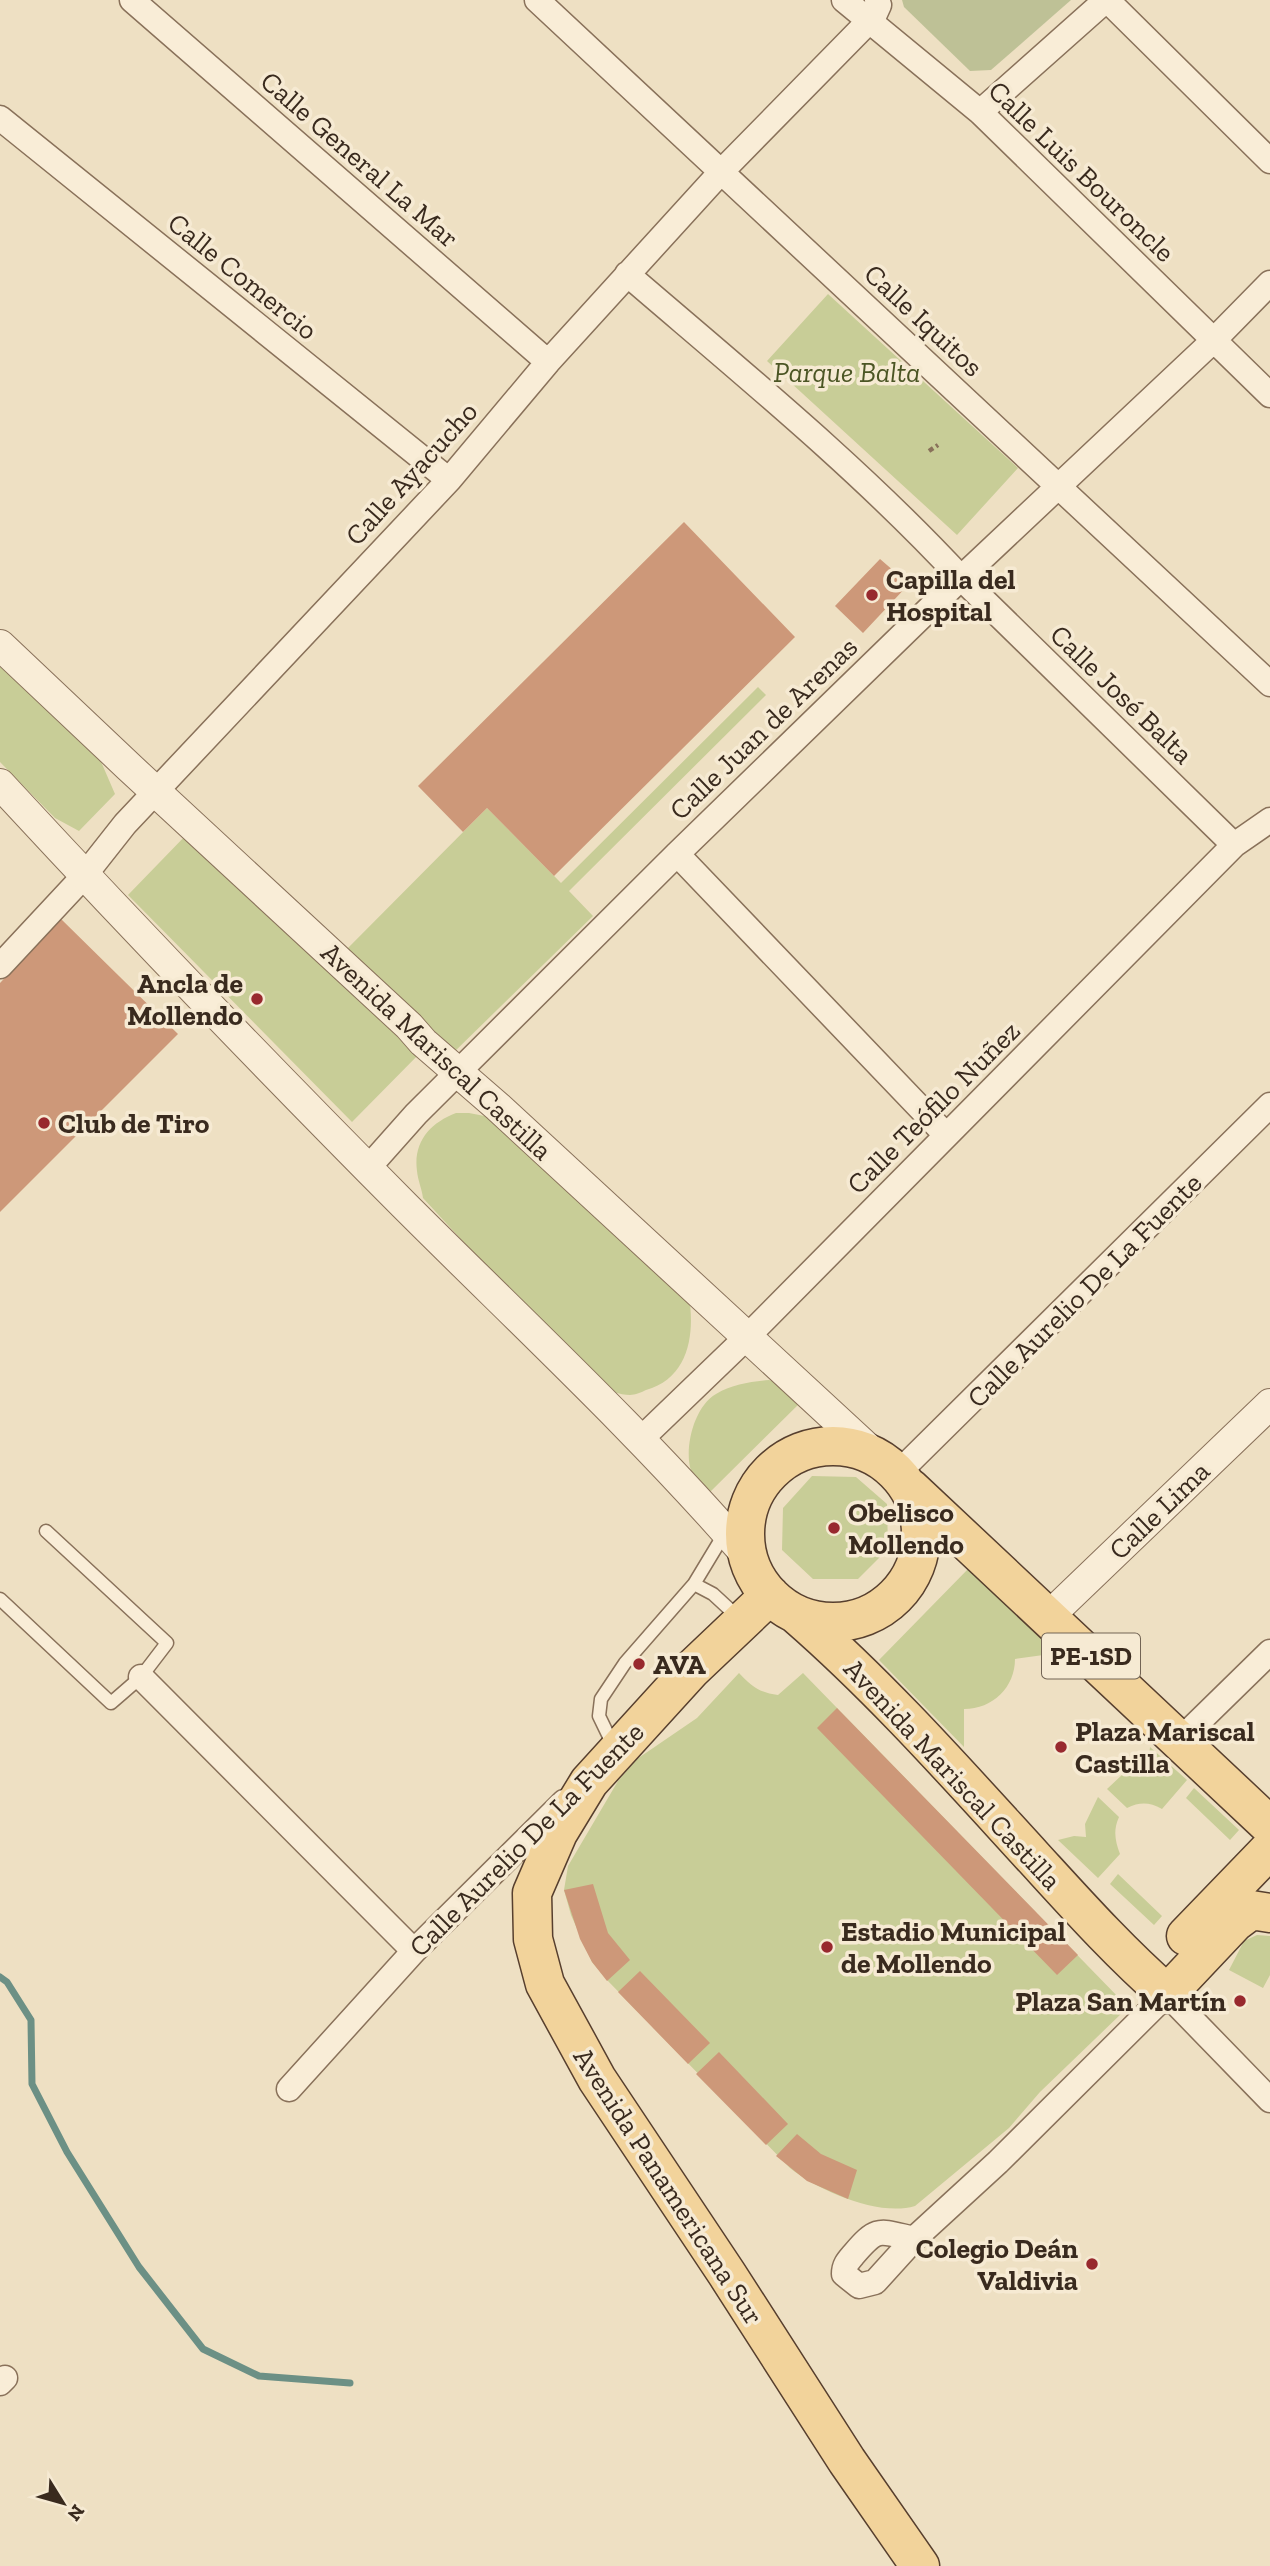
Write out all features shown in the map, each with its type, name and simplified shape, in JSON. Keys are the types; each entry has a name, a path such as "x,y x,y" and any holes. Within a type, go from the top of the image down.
{"main road":[{"path":"825,1446 854,1447 894,1472 917,1508 921,1531 918,1554 910,1576 898,1593 879,1609 859,1618 838,1622 817,1620 784,1605 754,1574 737,1544 745,1542 750,1504 763,1481 782,1462 825,1446"},
{"name":"Avenida Mariscal Castilla","path":"894,1472 1270,1826"},
{"name":"Avenida Mariscal Castilla","path":"784,1605 829,1642 1103,1934 1157,1985"},
{"name":"Calle Aurelio De La Fuente","path":"589,1782 673,1689 743,1621 784,1605"},
{"name":"Avenida Panamericana Sur","path":"589,1782 558,1833 532,1893 533,1939 545,1984 597,2079 847,2461 920,2566"},
{"path":"1157,1985 1270,1849"},
{"path":"1157,1985 1235,1922 1264,1905"}],"street":[{"name":"Calle General La Mar","path":"132,0 548,362"},
{"name":"Calle Iquitos","path":"537,0 1270,684"},
{"name":"Calle Luis Bouroncle","path":"844,0 873,11 1270,395"},
{"path":"980,112 1107,0 1270,160"},
{"name":"Calle Ayacucho","path":"0,966 84,876 125,824 449,480 548,362 627,274 873,11"},
{"name":"Calle Comercio","path":"0,118 449,480"},
{"name":"Calle José Balta","path":"627,274 803,426 933,548 961,579 1234,845"},
{"name":"Calle Juan de Arenas","path":"368,1168 416,1114 677,854 1058,486 1214,340 1270,283"},
{"name":"Avenida Mariscal Castilla","path":"0,645 423,1042 894,1472"},
{"path":"0,784 84,876 368,1168 583,1379 737,1544"},
{"name":"Calle Teófilo Nuñez","path":"641,1439 747,1337 1234,845 1268,826"},
{"path":"677,854 946,1135"},
{"name":"Calle Aurelio De La Fuente","path":"894,1472 1270,1105"},
{"name":"Calle Lima","path":"1048,1617 1270,1404"},
{"path":"1180,1740 1270,1652"},
{"path":"141,1677 414,1951"},
{"name":"Calle Aurelio De La Fuente","path":"289,2089 414,1951 554,1810 589,1782"},
{"path":"914,2239 998,2162 1157,1985 1270,2100"}],"lane":[{"path":"0,1599 111,1703 141,1677 167,1643 46,1531"},
{"path":"616,1752 599,1716 601,1699 625,1663 694,1584 737,1544"},
{"path":"694,1584 713,1594 743,1621"}],"path":[{"path":"929,451 938,445"}],"green space":[{"path":"902,0 1071,0 991,70 970,71 904,7"},
{"name":"Parque Balta","path":"828,294 1018,468 957,535 767,361"},
{"path":"0,662 99,757 115,794 79,831 55,818 0,762"},
{"path":"758,687 766,695 569,891 593,916 449,1057 344,952 487,808 561,883"},
{"path":"189,832 425,1048 352,1122 128,895"},
{"path":"456,1113 500,1119 689,1296 689,1339 686,1353 672,1376 632,1395 598,1388 423,1198 416,1161 421,1143 438,1122"},
{"path":"769,1380 788,1387 803,1400 708,1494 695,1479 690,1467 690,1437 697,1416 709,1400 722,1391 742,1384"},
{"path":"812,1476 856,1477 887,1504 888,1549 858,1579 813,1579 782,1550 783,1508"},
{"path":"969,1568 1058,1653 1015,1659 1007,1687 993,1701 964,1709 964,1747 879,1660"},
{"name":"Estadio Municipal de Mollendo","path":"739,1673 756,1688 778,1695 803,1673 1122,2001 1122,2013 1040,2092 1009,2128 915,2206 884,2208 850,2200 802,2177 790,2168 608,1981 592,1962 571,1915 564,1890 568,1866 618,1781 637,1759 697,1718"},
{"path":"1150,1747 1187,1780 1162,1809 1144,1804 1127,1808 1107,1789 1123,1774 1147,1774"},
{"path":"1194,1788 1239,1830 1230,1840 1186,1798"},
{"path":"1098,1797 1119,1817 1115,1836 1120,1854 1098,1878 1058,1840 1074,1836 1086,1837 1085,1824"},
{"path":"1118,1874 1162,1916 1154,1925 1110,1884"},
{"path":"1257,1935 1270,1936 1270,1975 1263,1988 1229,1970 1244,1941"}],"building":[{"path":"684,522 795,637 554,876 487,808 463,832 418,786"},
{"name":"Capilla del Hospital","path":"880,559 909,584 863,633 835,606"},
{"name":"Club de Tiro","path":"61,919 178,1034 0,1212 0,983"},
{"path":"837,1708 1078,1955 1057,1975 817,1728"},
{"path":"593,1884 608,1933 630,1960 607,1981 592,1962 580,1939 564,1890"},
{"path":"640,1971 710,2043 688,2064 618,1992"},
{"path":"719,2052 788,2124 766,2145 696,2074"},
{"path":"797,2134 821,2154 857,2170 848,2199 807,2181 776,2156"}],"waterway":[{"path":"0,1977 7,1982 31,2020 32,2084 67,2152 139,2267 203,2349 259,2376 350,2383"}],"place":[{"name":"Capilla del Hospital","path":"872,595"},
{"name":"Ancla de Mollendo","path":"257,999"},
{"name":"Club de Tiro","path":"44,1123"},
{"name":"Obelisco Mollendo","path":"834,1528"},
{"name":"AVA","path":"639,1664"},
{"name":"Plaza Mariscal Castilla","path":"1061,1747"},
{"name":"Estadio Municipal de Mollendo","path":"827,1947"},
{"name":"Plaza San Martín","path":"1240,2001"},
{"name":"Colegio Deán Valdivia","path":"1092,2264"}]}
